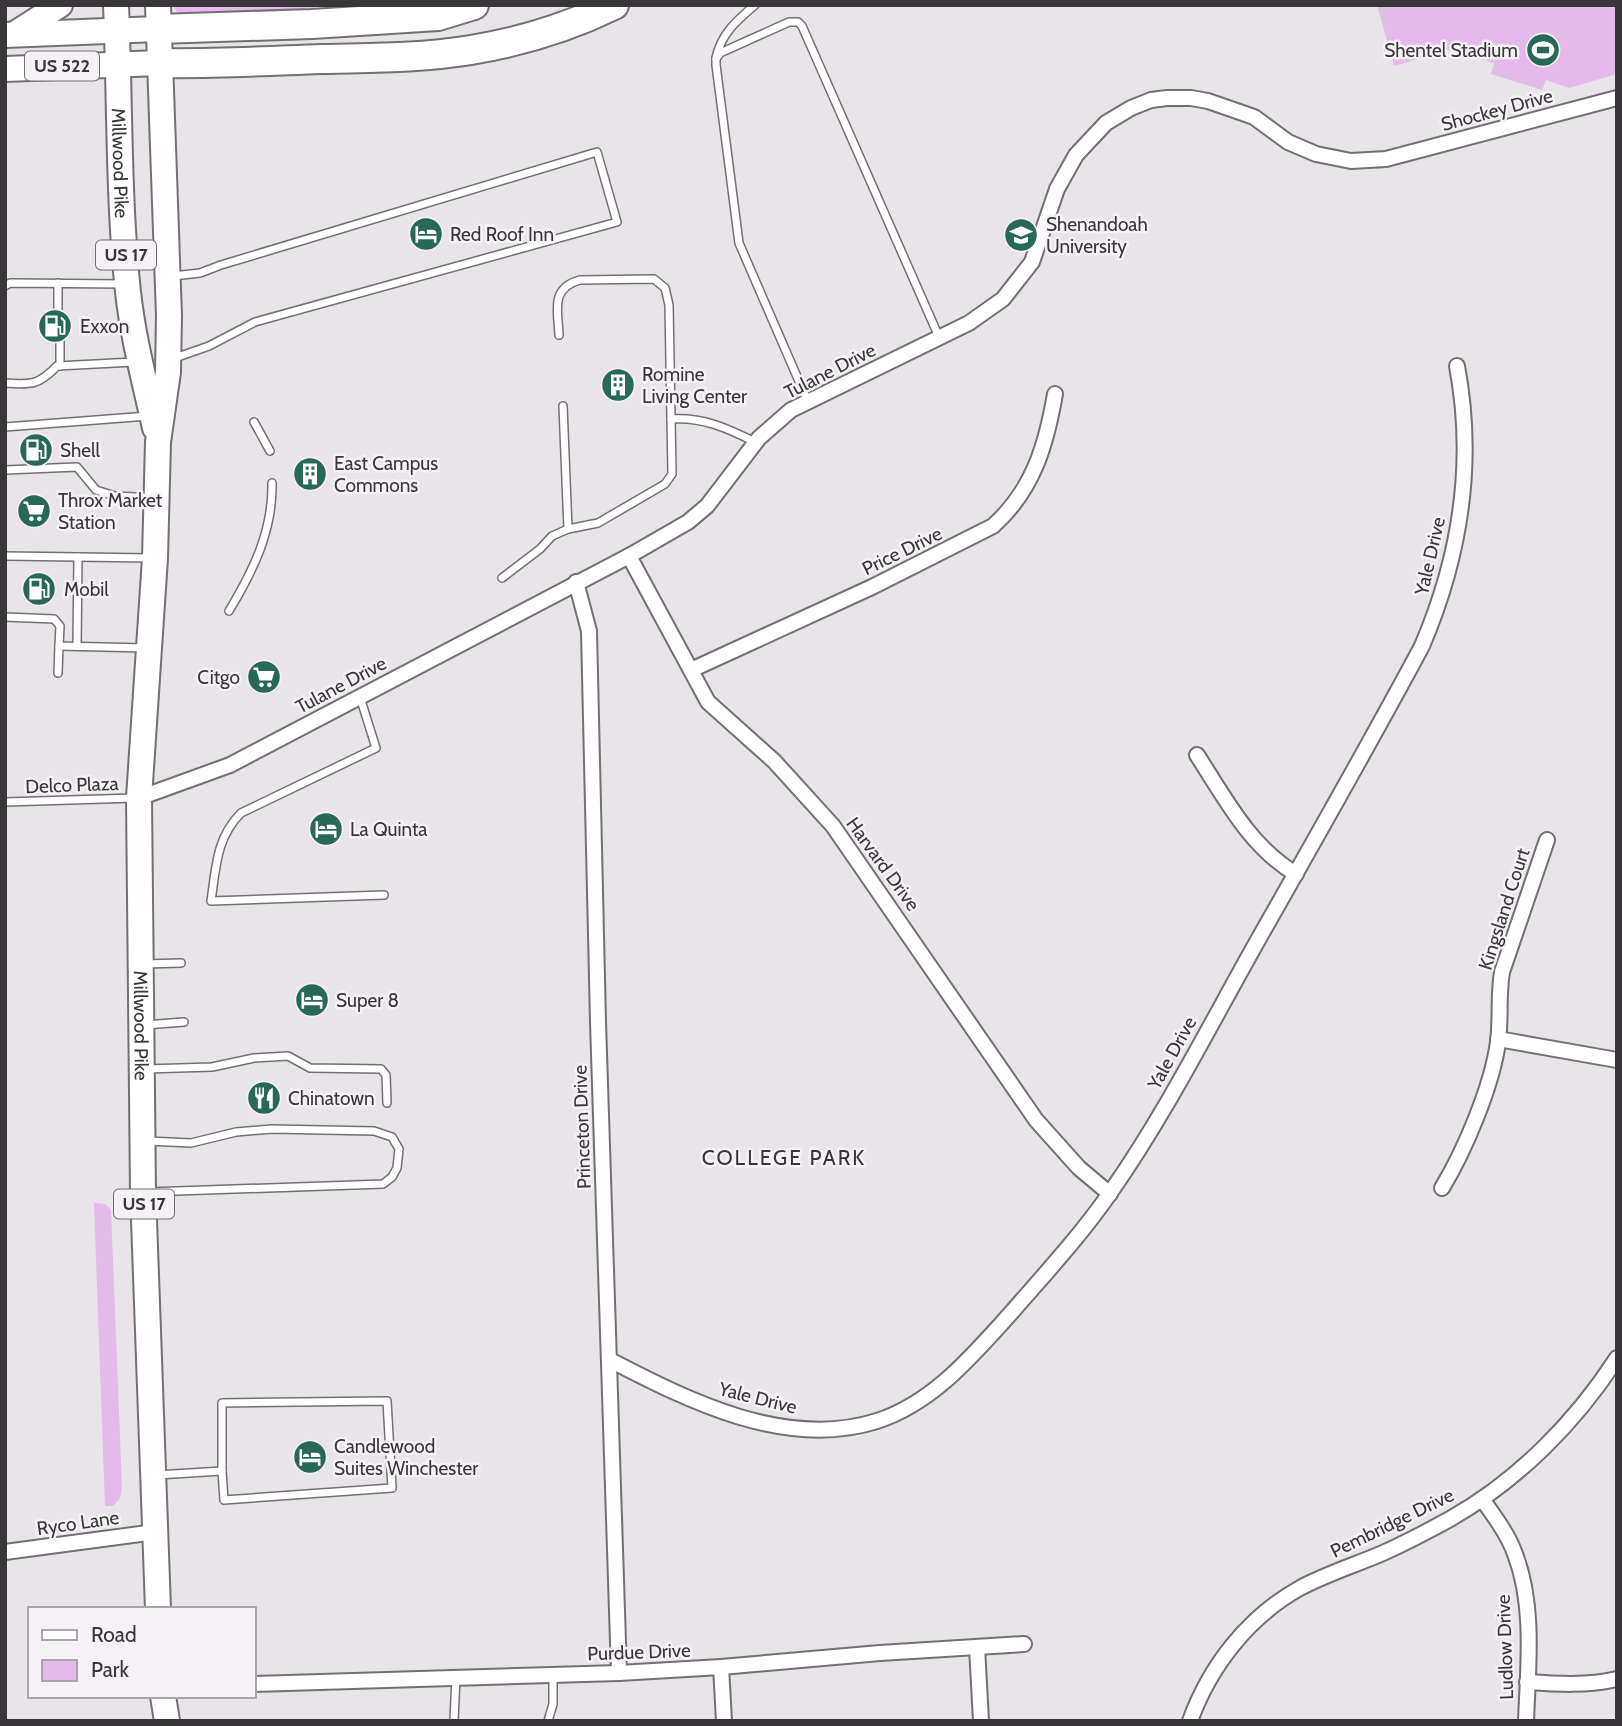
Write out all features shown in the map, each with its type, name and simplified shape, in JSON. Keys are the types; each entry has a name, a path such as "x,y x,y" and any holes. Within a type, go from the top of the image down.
{"highway":[{"name":"US 522","path":"9,35 60,5"},
{"name":"Millwood Pike","path":"116,5 121,178 128,284 140,362 158,442"},
{"path":"337,5 369,21"},
{"path":"117,30 158,17 369,21 438,16 474,5"},
{"path":"160,63 380,57 468,51 534,36 614,5"},
{"name":"Millwood Pike","path":"158,17 168,360 158,442 155,558 139,798 143,1192 158,1607"},
{"name":"US 522","path":"9,35 117,30"},
{"name":"US 522","path":"5,69 160,63"},
{"path":"158,1721 162,1698"},
{"path":"162,1698 167,1721"}],"street":[{"name":"Tulane Drive","path":"139,798 230,765 629,556 688,522 707,506 756,442 791,410 969,323 1003,299 1032,262 1057,189 1076,155 1106,123 1151,100 1191,98 1254,117 1289,142 1316,154 1351,162 1386,159"},
{"name":"Shockey Drive","path":"1386,159 1617,98"},
{"name":"Yale Drive","path":"610,1360 666,1388 741,1417 785,1427 817,1430 849,1427 902,1411 926,1397 954,1373 1041,1279 1110,1194 1187,1068 1422,646 1438,608 1455,547 1464,480 1465,413 1457,366"},
{"name":"Price Drive","path":"691,670 872,587 992,526 1009,511 1023,493 1044,446 1055,394"},
{"name":"Harvard Drive","path":"629,556 708,702 774,761 833,826 1036,1119 1079,1168 1110,1194"},
{"name":"Princeton Drive","path":"576,582 589,631 597,1022 619,1673"},
{"path":"1196,755 1258,845 1279,864 1296,874"},
{"name":"Kingsland Court","path":"1442,1188 1453,1170 1493,1066 1498,1039 1498,992 1502,972 1547,840"},
{"path":"1498,1039 1617,1060"},
{"name":"Pembridge Drive","path":"1190,1721 1209,1678 1222,1659 1252,1623 1267,1610 1298,1589 1384,1552 1447,1521 1482,1499 1530,1461 1559,1432 1601,1383 1617,1358"},
{"name":"Ludlow Drive","path":"1482,1499 1510,1543 1518,1565 1528,1625 1526,1721"},
{"name":"Ryco Lane","path":"5,1552 155,1532"},
{"name":"Purdue Drive","path":"256,1684 619,1673 1024,1644"},
{"path":"977,1647 981,1721"},
{"path":"721,1667 724,1721"},
{"path":"1527,1682 1563,1684 1617,1679"}],"lane":[{"path":"755,5 725,34 716,59 741,250 808,401"},
{"path":"716,59 720,53 784,24 795,21 802,26 939,337"},
{"path":"167,276 200,273 597,152 617,222 255,322 209,346 168,360"},
{"path":"502,578 540,549 552,536 568,528 598,523 665,484 672,474 669,305 665,288 654,279 570,283 558,297 559,335"},
{"path":"5,286 58,283 128,284"},
{"path":"58,283 58,309"},
{"path":"60,342 60,366"},
{"path":"5,383 29,385 44,379 57,366 140,362"},
{"path":"563,406 568,528"},
{"path":"5,427 152,415"},
{"path":"671,419 691,418 716,423 756,442"},
{"path":"254,422 271,451"},
{"path":"5,470 77,467 96,490 115,496 157,498"},
{"path":"229,611 253,570 261,547 272,506 272,483"},
{"path":"5,556 155,558"},
{"path":"76,646 78,557"},
{"path":"5,617 54,620 60,626 58,673"},
{"path":"59,646 149,648"},
{"path":"360,697 376,748 241,813 229,825 220,847 211,901 384,895"},
{"name":"Delco Plaza","path":"5,802 139,798"},
{"path":"140,964 181,963"},
{"path":"141,1025 184,1022"},
{"path":"141,1069 212,1068 254,1058 288,1056 310,1068 382,1069 386,1075 387,1103"},
{"path":"143,1141 191,1143 236,1132 272,1129 374,1131 392,1137 400,1149 397,1168 392,1177 383,1184 143,1192"},
{"path":"387,1401 392,1488 224,1500 222,1471 222,1403 387,1401"},
{"path":"153,1475 222,1471"},
{"path":"548,1721 553,1704 553,1674"},
{"path":"454,1721 456,1677"}],"green space":[{"path":"173,5 310,5 323,13 181,19"},
{"name":"Shentel Stadium","path":"1377,5 1617,5 1617,74 1569,88 1546,80 1542,90 1491,74 1494,63 1471,56 1467,45 1394,66"},
{"path":"94,1203 105,1204 111,1210 122,1488 120,1498 113,1506 105,1506"}],"place":[{"name":"Shentel Stadium","path":"1543,50"},
{"name":"Red Roof Inn","path":"426,234"},
{"name":"Shenandoah University","path":"1021,235"},
{"name":"Exxon","path":"55,326"},
{"name":"Romine Living Center","path":"618,385"},
{"name":"Shell","path":"36,450"},
{"name":"East Campus Commons","path":"310,474"},
{"name":"Throx Market Station","path":"34,511"},
{"name":"Mobil","path":"39,589"},
{"name":"Citgo","path":"264,677"},
{"name":"La Quinta","path":"326,829"},
{"name":"Super 8","path":"312,1000"},
{"name":"Chinatown","path":"264,1098"},
{"name":"Candlewood Suites Winchester","path":"310,1457"}],"district":[{"name":"COLLEGE PARK","path":"784,1157"}]}
